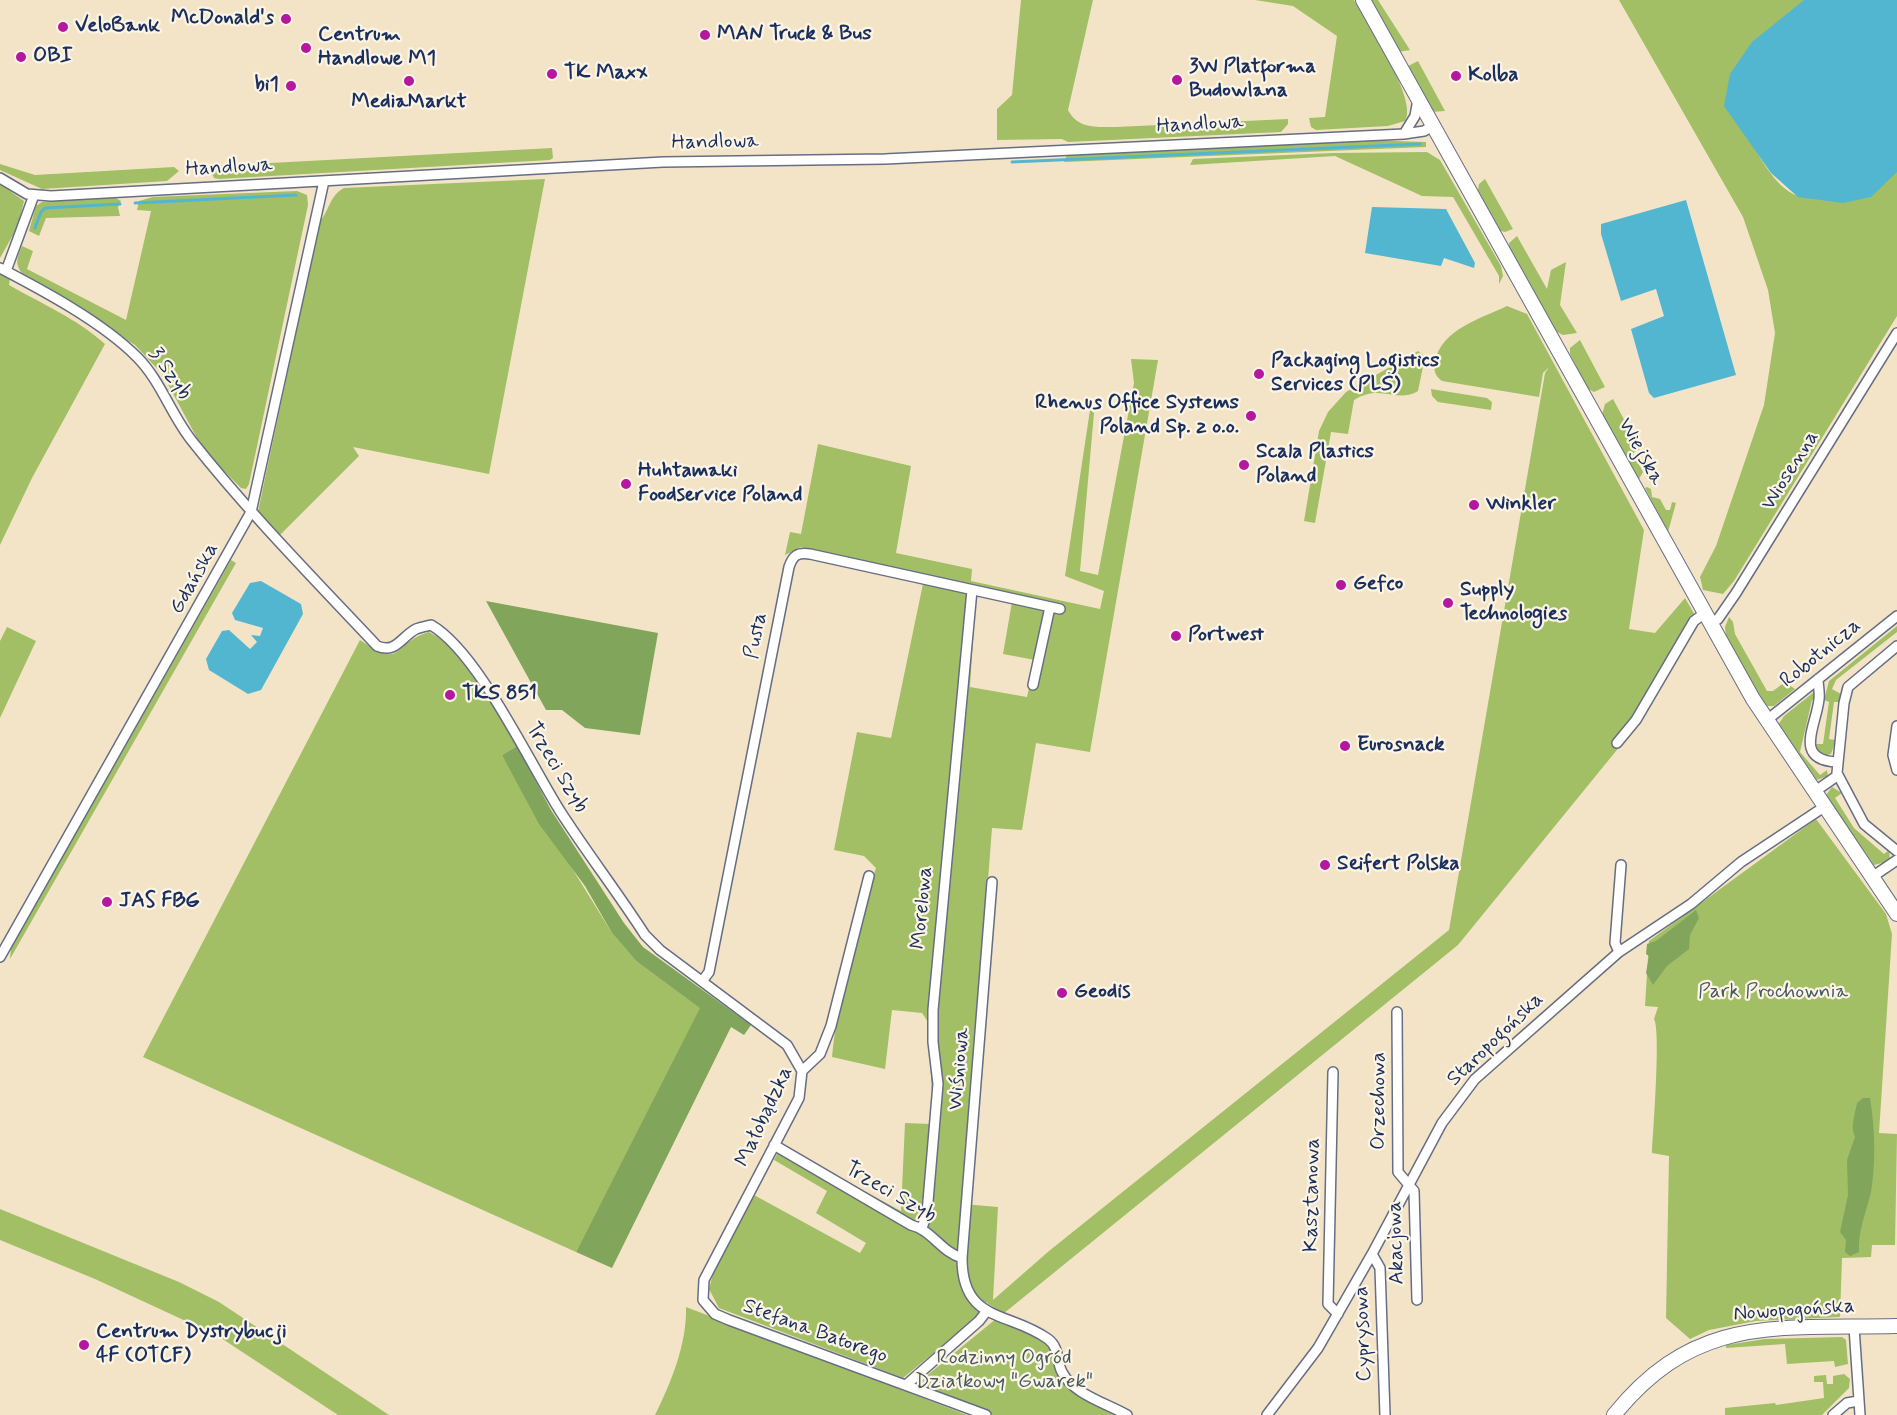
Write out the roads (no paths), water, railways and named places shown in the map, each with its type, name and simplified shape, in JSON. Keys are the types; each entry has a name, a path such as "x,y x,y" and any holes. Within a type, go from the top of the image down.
{"street":[{"name":"Wiejska","path":"1363,0 1767,720 1897,914"},
{"path":"1404,134 1414,116 1418,99"},
{"name":"Handlowa","path":"34,195 663,162 885,159 1404,134 1424,131 1433,126"},
{"path":"0,177 34,195 3,270"},
{"name":"Gdańska","path":"0,957 251,512 324,181"},
{"name":"3 Szyb","path":"3,270 76,312 138,358 152,374 190,438 251,512"},
{"name":"Wiosenna","path":"1617,743 1636,720 1694,621 1708,618 1718,619 1741,586 1897,333"},
{"name":"Trzeci Szyb","path":"251,512 377,646 386,650 394,647 416,629 431,625 446,634 501,711 559,809 645,935 660,950 787,1045 802,1071"},
{"name":"Pusta","path":"703,980 709,972 789,567 794,556 800,553 810,554 1060,609"},
{"name":"Morelowa","path":"922,1228 927,1213 939,1084 933,1042 933,1010 972,590"},
{"path":"1033,685 1050,607"},
{"name":"Robotnicza","path":"1767,720 1897,616"},
{"path":"1897,646 1848,687 1837,762 1837,776 1864,824 1897,851"},
{"path":"1818,679 1819,700 1809,742 1814,754 1825,762 1837,762"},
{"path":"1897,726 1893,754 1897,770"},
{"path":"1814,792 1837,776"},
{"name":"Staropogońska","path":"1267,1415 1318,1348 1449,1111 1475,1079 1619,952 1691,904 1741,862 1824,807"},
{"path":"1872,877 1897,860"},
{"path":"1619,952 1615,943 1621,865"},
{"name":"Małobądzka","path":"704,1300 704,1280 799,1098 802,1071 820,1054 831,1026 869,876"},
{"name":"Wiśniowa","path":"962,1258 992,882"},
{"name":"Orzechowa","path":"1397,1012 1398,1172 1409,1185"},
{"name":"Kasztanowa","path":"1333,1072 1328,1304 1338,1314"},
{"name":"Trzeci Szyb","path":"774,1145 911,1225 922,1228 942,1249 962,1258"},
{"name":"Akacjowa","path":"1409,1185 1414,1191 1417,1300"},
{"name":"Cyprysowa","path":"1372,1254 1380,1268 1385,1415"},
{"path":"962,1258 965,1288 986,1312 1047,1339 1056,1347 1061,1371 1073,1386 1127,1415"},
{"name":"Stefana Batorego","path":"704,1300 715,1314 729,1320 986,1415"},
{"path":"906,1384 979,1321 986,1312"},
{"name":"Nowopogońska","path":"1619,1413 1638,1386 1664,1366 1713,1339 1757,1330 1897,1326"},
{"path":"1854,1327 1860,1415"},
{"path":"1833,1415 1847,1402 1858,1401"}],"water":[{"path":"1804,0 1897,0 1897,172 1871,197 1843,203 1798,197 1771,173 1724,106 1730,74 1752,42"},
{"path":"1686,200 1736,375 1654,398 1649,393 1631,329 1664,316 1656,289 1621,301 1601,234 1601,224"},
{"path":"1372,207 1446,209 1475,263 1474,268 1444,258 1441,266 1365,253"},
{"path":"261,581 301,604 303,614 261,690 248,694 209,670 206,659 222,631 229,630 250,649 257,642 251,635 260,636 263,628 235,620 232,613 250,583"}],"waterway":[{"path":"1012,162 1420,144"},
{"path":"135,203 296,195"},
{"path":"35,228 45,208 120,204"}],"place":[{"name":"McDonald's","path":"286,19"},
{"name":"VeloBank","path":"63,27"},
{"name":"MAN Truck & Bus","path":"705,35"},
{"name":"Centrum Handlowe M1","path":"306,48"},
{"name":"OBI","path":"21,57"},
{"name":"TK Maxx","path":"552,74"},
{"name":"Kolba","path":"1456,76"},
{"name":"3W Platforma Budowlana","path":"1177,80"},
{"name":"MediaMarkt","path":"409,81"},
{"name":"bi1","path":"291,86"},
{"name":"Packaging Logistics Services (PLS)","path":"1259,374"},
{"name":"Rhenus Office Systems Poland Sp. z o.o.","path":"1251,416"},
{"name":"Scala Plastics Poland","path":"1244,465"},
{"name":"Huhtamaki Foodservice Poland","path":"626,484"},
{"name":"Winkler","path":"1474,505"},
{"name":"Gefco","path":"1341,585"},
{"name":"Supply Technologies","path":"1448,603"},
{"name":"Portwest","path":"1176,636"},
{"name":"TKS 851","path":"450,695"},
{"name":"Eurosnack","path":"1345,746"},
{"name":"Seifert Polska","path":"1325,865"},
{"name":"JAS FBG","path":"107,902"},
{"name":"Geodis","path":"1062,993"},
{"name":"Centrum Dystrybucji 4F (OTCF)","path":"84,1345"}],"park label":[{"name":"Park Prochownia","path":"1773,993"},
{"name":"Rodzinny Ogród Działkowy \"Gwarek\"","path":"1004,1371"}]}
